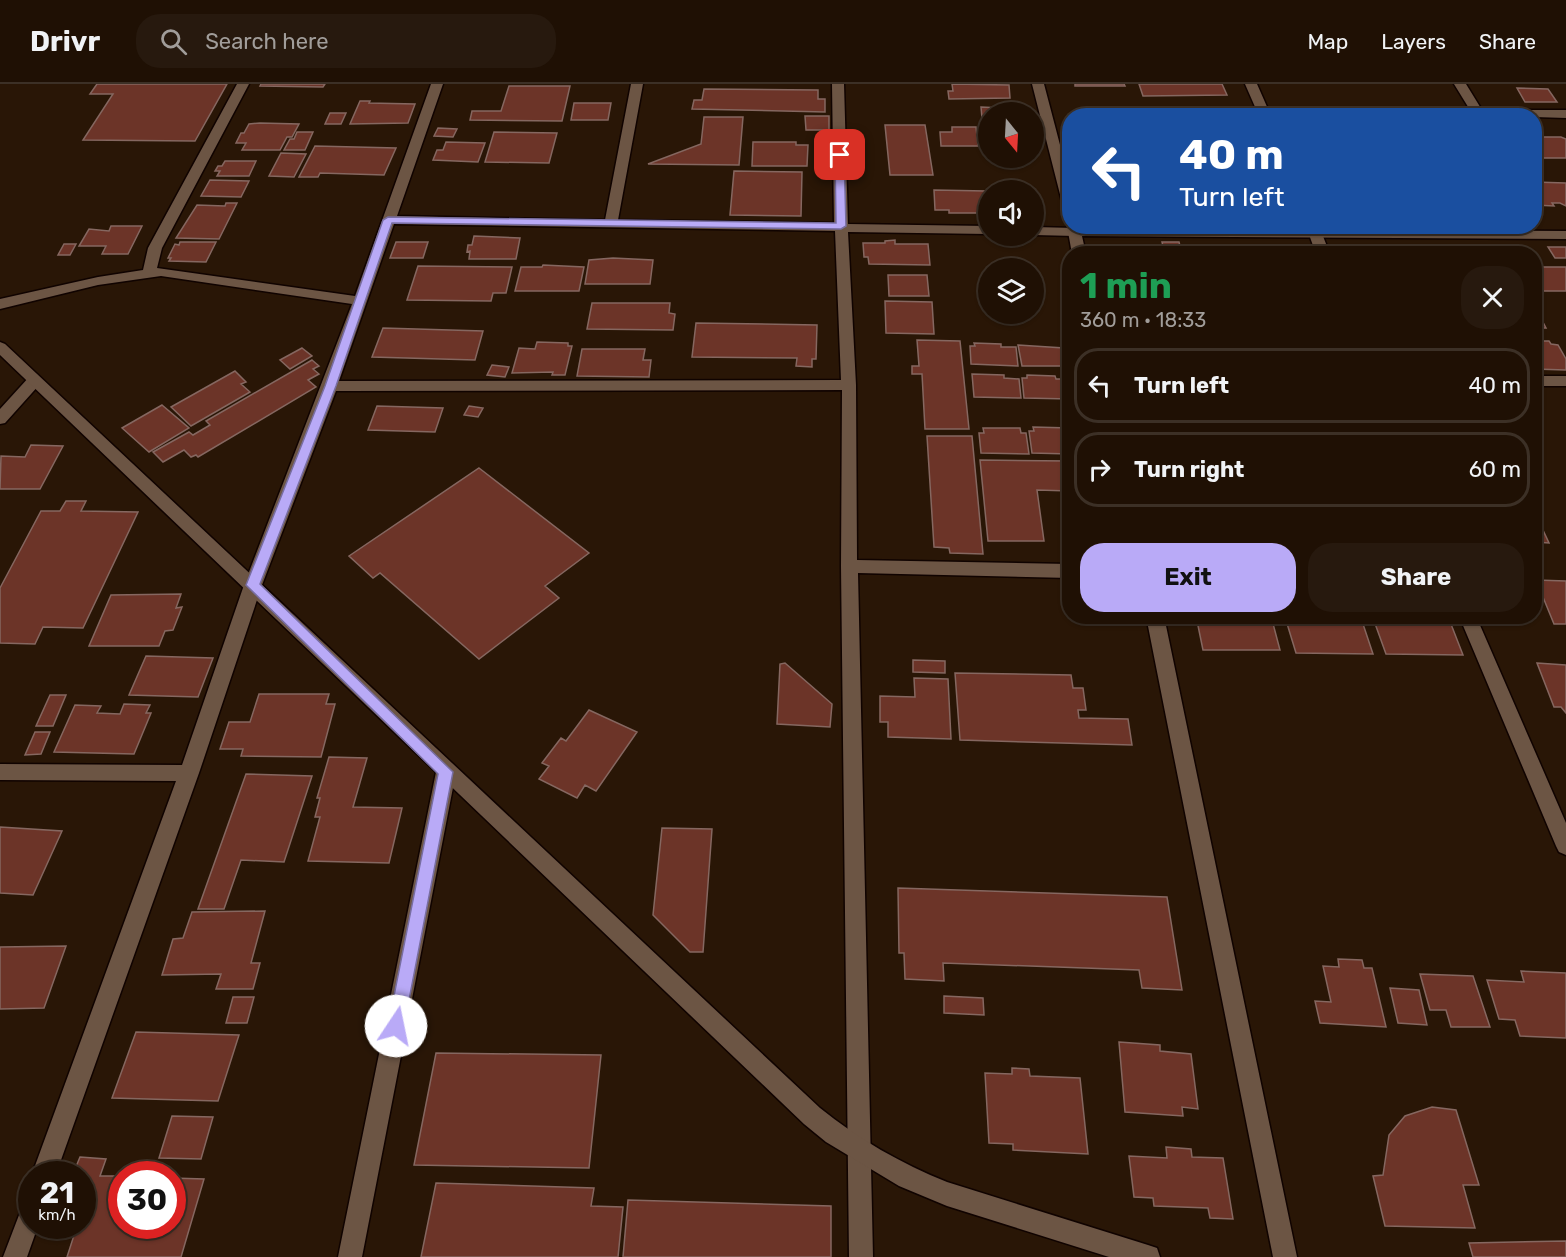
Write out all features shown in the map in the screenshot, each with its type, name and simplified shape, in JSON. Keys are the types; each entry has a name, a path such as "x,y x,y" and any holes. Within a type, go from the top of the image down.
{"street":[{"path":"149,272 155,248 243,84"},
{"path":"49,1161 189,773 253,585 330,386 437,84"},
{"path":"611,222 636,84"},
{"path":"838,84 841,226 849,385 849,566 861,1257"},
{"path":"1038,84 1062,178"},
{"path":"1251,84 1262,108"},
{"path":"1460,84 1474,108"},
{"path":"1542,114 1566,114"},
{"path":"388,220 978,230"},
{"path":"1044,230 1062,230"},
{"path":"1524,234 1566,235"},
{"path":"0,304 98,281 149,272 187,274 359,301"},
{"path":"0,347 253,585 446,772 812,1116 860,1150 908,1178 947,1194 1148,1257"},
{"path":"0,418 35,380"},
{"path":"1542,381 1566,381"},
{"path":"330,386 849,385"},
{"path":"849,566 1062,571"},
{"path":"1157,624 1285,1257"},
{"path":"1471,624 1560,814 1566,846"},
{"path":"0,772 189,773"},
{"path":"351,1257 446,772"},
{"path":"15,1257 22,1239"}],"building":[{"path":"97,84 227,84 195,141 83,140 113,94 90,94"},
{"path":"261,84 325,84 323,87 260,86"},
{"path":"952,84 1009,85 1010,98 949,99 948,91 953,91"},
{"path":"1075,84 1124,84 1125,86 1075,86"},
{"path":"1139,84 1222,84 1227,95 1143,96"},
{"path":"509,86 570,86 562,121 470,120 472,111 501,111"},
{"path":"1517,88 1548,89 1557,102 1525,102"},
{"path":"704,89 818,90 818,99 825,99 825,112 692,109 694,100 702,100"},
{"path":"360,101 415,104 408,123 350,124"},
{"path":"574,103 611,103 608,120 571,120"},
{"path":"330,113 346,113 341,124 325,124"},
{"path":"805,116 829,116 829,130 806,130"},
{"path":"704,117 743,117 739,165 648,164 701,144"},
{"path":"249,124 299,124 292,137 287,137 280,150 242,150 246,143 236,143 241,133 244,133"},
{"path":"885,125 925,125 933,175 890,175"},
{"path":"952,127 976,127 978,146 941,146 940,132 952,132"},
{"path":"438,128 457,129 453,137 434,136"},
{"path":"297,132 313,132 305,150 284,150 290,139 294,139"},
{"path":"494,132 557,133 549,163 485,162"},
{"path":"1542,137 1566,139 1566,158 1542,158"},
{"path":"446,142 485,143 478,162 433,160 437,150 443,150"},
{"path":"753,142 796,142 796,145 808,145 807,166 752,166"},
{"path":"315,146 396,148 384,175 320,173 318,177 299,177"},
{"path":"281,153 306,154 294,177 269,176"},
{"path":"225,161 256,161 249,176 217,176 220,171 215,171"},
{"path":"734,171 802,172 801,216 730,215"},
{"path":"210,180 249,181 241,197 201,196"},
{"path":"1542,182 1566,183 1566,206 1552,203 1554,206 1542,205"},
{"path":"934,190 978,191 978,213 949,213 949,210 935,210"},
{"path":"226,203 237,203 219,239 176,238 197,205 225,206"},
{"path":"111,226 142,226 128,254 102,254 106,246 79,246 89,229 109,231"},
{"path":"474,236 520,238 516,259 469,259 468,245 472,245"},
{"path":"895,240 895,244 928,244 930,265 869,264 868,257 864,257 863,243 885,243 885,241"},
{"path":"180,242 216,242 206,262 169,261 171,258 168,258 175,244 179,245"},
{"path":"396,242 428,242 423,258 390,258"},
{"path":"1162,242 1179,242 1180,246 1163,246"},
{"path":"64,244 76,244 70,255 58,255"},
{"path":"1548,247 1566,247 1566,258 1555,258"},
{"path":"613,258 653,260 650,284 585,284 589,260"},
{"path":"543,265 584,267 579,291 515,291 521,267 542,267"},
{"path":"418,266 512,267 506,293 493,293 491,301 407,300"},
{"path":"1542,267 1566,267 1566,291 1542,291"},
{"path":"888,275 927,275 929,296 889,296"},
{"path":"885,301 932,302 934,334 886,333"},
{"path":"592,303 670,303 669,313 675,314 673,330 587,329"},
{"path":"696,323 817,325 816,359 812,359 812,367 796,366 797,358 692,357"},
{"path":"383,328 483,331 475,360 372,357"},
{"path":"917,340 960,341 969,429 925,429 922,374 912,374 912,366 919,366"},
{"path":"1542,341 1558,345 1566,359 1566,370 1542,369"},
{"path":"537,342 568,343 568,346 572,346 565,375 552,375 553,372 512,373 519,348 535,349"},
{"path":"974,343 1016,347 1018,366 971,364 970,346 975,346"},
{"path":"1018,345 1062,348 1062,366 1022,366"},
{"path":"302,348 312,356 290,369 280,360"},
{"path":"582,349 645,349 643,360 651,360 649,377 577,376"},
{"path":"312,360 319,366 313,369 319,374 308,380 316,387 198,457 196,455 191,457 184,450 163,462 153,452 189,432 193,435 210,425 206,421"},
{"path":"492,365 509,367 505,377 487,375"},
{"path":"235,371 246,382 241,384 250,392 191,426 171,407"},
{"path":"972,374 1004,375 1004,378 1019,379 1021,398 974,397"},
{"path":"1027,375 1055,376 1056,379 1062,379 1062,399 1024,398 1022,378 1027,378"},
{"path":"162,405 189,428 149,452 122,428"},
{"path":"377,406 443,408 435,432 368,430"},
{"path":"469,406 483,408 478,417 464,415"},
{"path":"1033,427 1062,428 1062,454 1032,453 1029,431 1034,431"},
{"path":"983,428 1020,428 1021,433 1026,433 1029,454 981,453 979,433 984,433"},
{"path":"927,436 972,436 983,554 950,553 949,548 934,547"},
{"path":"31,445 63,446 40,489 0,489 1,456 25,457"},
{"path":"980,460 1062,461 1062,491 1037,490 1044,541 988,541"},
{"path":"479,468 589,553 545,586 559,598 479,659 380,573 373,578 349,556"},
{"path":"66,501 86,501 81,511 138,512 83,628 43,627 35,644 0,643 0,588 41,511 60,511"},
{"path":"1542,528 1549,543 1542,543"},
{"path":"1542,580 1566,581 1566,624 1554,624 1542,595"},
{"path":"181,594 176,608 182,607 173,630 165,631 159,646 89,646 111,595"},
{"path":"1198,624 1273,624 1280,650 1203,650"},
{"path":"1287,624 1363,624 1373,654 1296,653"},
{"path":"1375,624 1451,624 1463,655 1386,654"},
{"path":"146,656 213,658 198,697 129,695"},
{"path":"913,660 945,661 945,673 913,672"},
{"path":"785,663 832,704 830,727 777,724 780,664"},
{"path":"1537,663 1566,665 1566,713 1561,707 1554,707"},
{"path":"955,673 1071,675 1073,688 1083,688 1086,710 1078,710 1079,718 1128,719 1132,745 960,740"},
{"path":"914,678 948,679 951,739 888,737 888,722 880,722 880,696 915,697"},
{"path":"259,694 329,694 326,704 335,704 321,757 241,756 243,749 220,749 229,722 250,722"},
{"path":"50,695 66,695 53,726 36,726"},
{"path":"124,704 150,705 146,713 151,713 134,754 54,752 75,705 101,706 97,713 120,714"},
{"path":"589,710 637,732 596,791 585,785 577,798 539,779 549,766 542,763 561,738 566,741"},
{"path":"35,732 50,732 41,754 25,755"},
{"path":"329,757 367,758 353,807 402,808 389,863 308,861 320,817 315,817 320,798 317,798"},
{"path":"246,774 312,776 284,862 241,860 224,909 198,909"},
{"path":"0,827 62,831 33,895 0,893"},
{"path":"662,828 712,829 703,952 690,952 653,915"},
{"path":"898,888 1167,897 1182,990 1142,988 1139,970 943,963 944,981 905,979 904,953 899,953"},
{"path":"265,911 251,963 260,963 253,989 216,989 221,974 162,975 173,939 183,938 192,912"},
{"path":"66,946 44,1008 0,1009 0,947"},
{"path":"1338,959 1362,960 1364,968 1372,968 1386,1027 1320,1023 1315,1001 1331,1002 1323,966 1339,967"},
{"path":"1521,971 1566,973 1566,1038 1520,1036 1515,1020 1499,1019 1487,980 1524,982"},
{"path":"1420,974 1473,976 1490,1027 1451,1027 1446,1010 1430,1010"},
{"path":"1390,988 1419,990 1427,1025 1398,1023"},
{"path":"944,996 983,998 984,1015 944,1013"},
{"path":"233,997 254,997 247,1023 226,1023"},
{"path":"136,1032 239,1035 218,1101 112,1098"},
{"path":"1119,1042 1160,1045 1160,1051 1191,1054 1198,1109 1182,1107 1183,1116 1125,1112"},
{"path":"436,1053 601,1055 589,1168 414,1165"},
{"path":"1012,1068 1029,1069 1030,1076 1080,1078 1088,1154 1013,1150 1013,1144 989,1143 985,1073 1012,1074"},
{"path":"1432,1107 1456,1110 1479,1185 1463,1185 1475,1228 1385,1226 1373,1176 1383,1175 1389,1135 1405,1116"},
{"path":"172,1116 213,1117 201,1159 159,1158"},
{"path":"1166,1147 1191,1149 1192,1157 1223,1158 1233,1219 1210,1218 1208,1208 1154,1206 1153,1198 1134,1197 1129,1156 1167,1158"},
{"path":"80,1157 106,1159 100,1176 108,1176 108,1239 186,1239 186,1178 204,1179 181,1257 67,1257 73,1239 96,1239 96,1161 78,1161"},
{"path":"436,1183 594,1188 591,1206 623,1207 618,1257 421,1257"},
{"path":"628,1200 831,1206 831,1257 623,1257"},
{"path":"1566,1241 1566,1257 1473,1257 1469,1243"}],"route":[{"path":"396,1026 446,772 253,585 330,386 388,220 841,226 840,155"}]}
